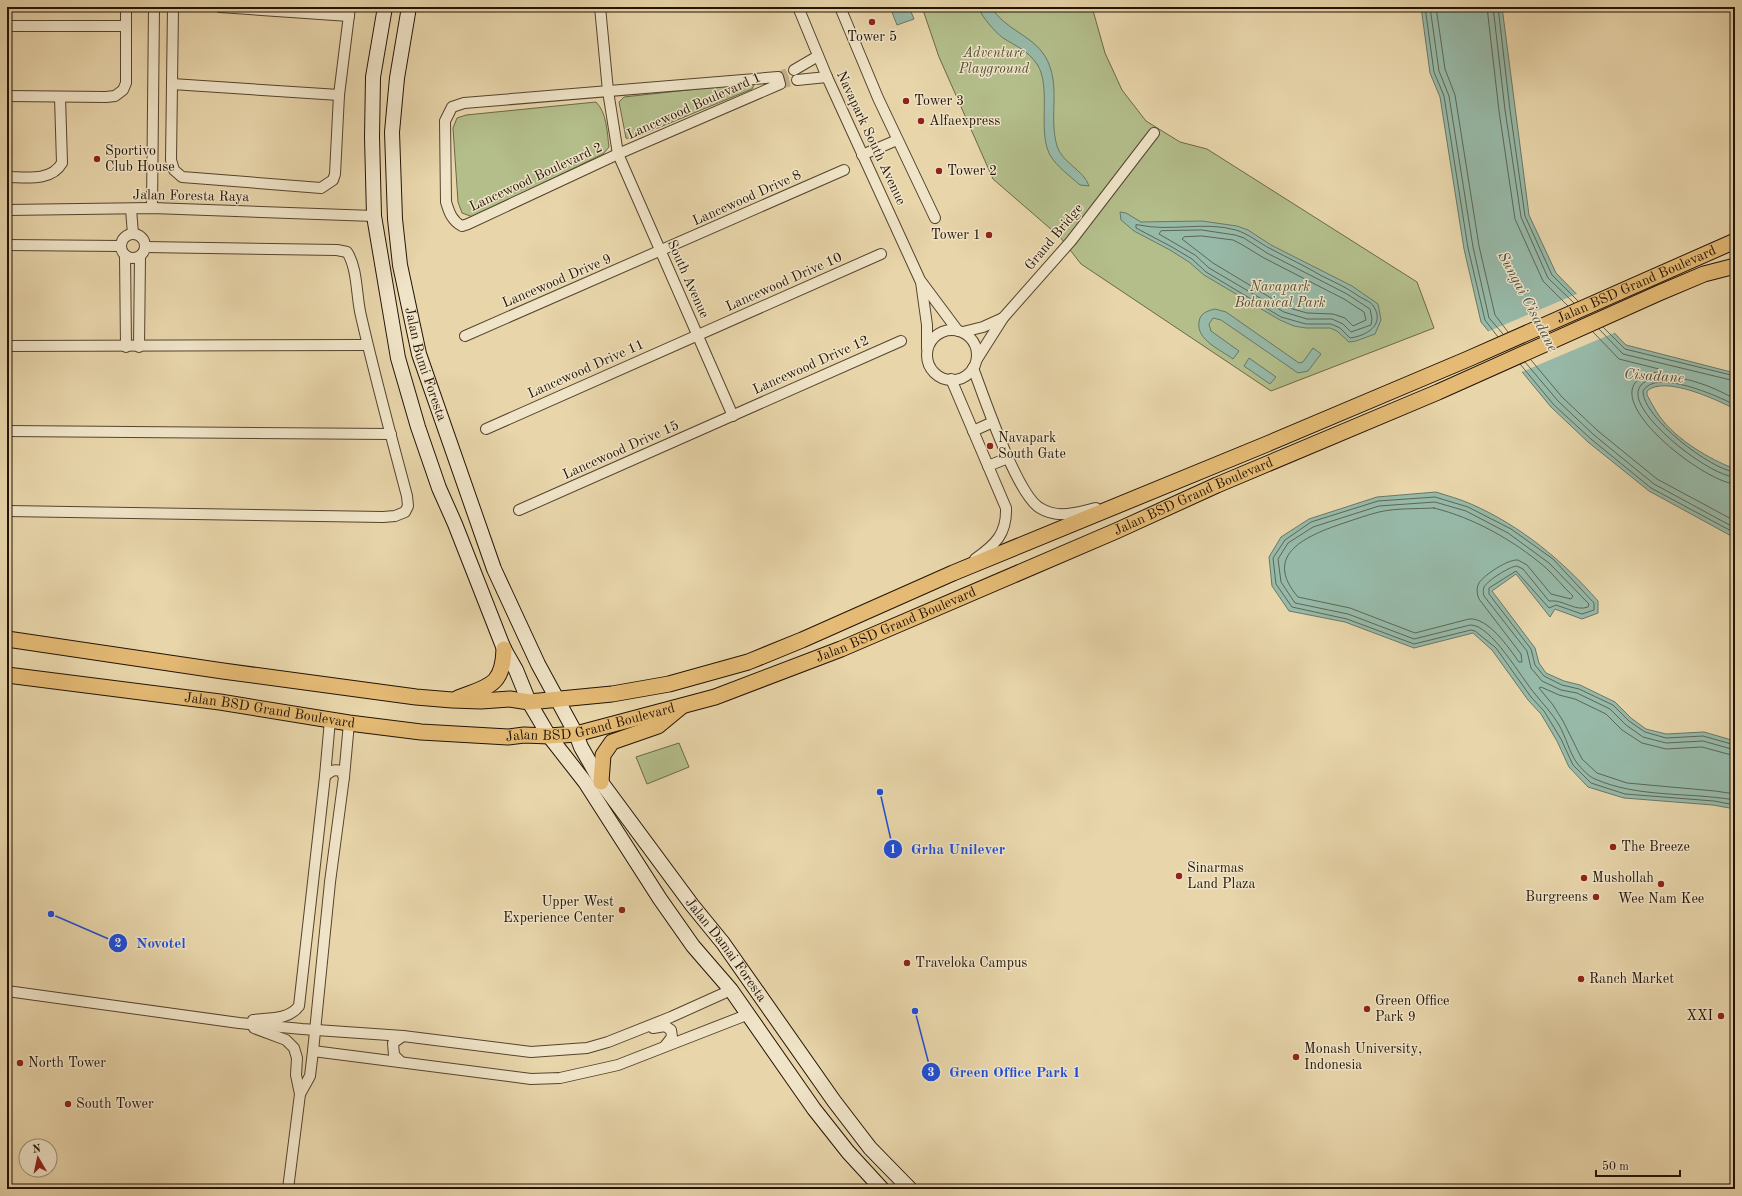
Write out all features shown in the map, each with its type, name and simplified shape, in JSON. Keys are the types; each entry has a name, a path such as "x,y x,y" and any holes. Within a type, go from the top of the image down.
{"main road":[{"name":"Jalan Bumi Foresta","path":"385,7 373,77 372,137 374,216 398,358 418,427 439,488 455,524 504,649 516,670 529,702"},
{"name":"Jalan Bumi Foresta","path":"409,7 397,78 392,132 394,219 400,265 420,354 494,569 538,664 557,699"},
{"name":"Jalan BSD Grand Boulevard","path":"7,638 223,671 416,697 452,700 510,699 529,702 612,694 669,684 748,662 810,637 953,573 1277,440 1468,359 1654,276 1735,242"},
{"name":"Jalan BSD Grand Boulevard","path":"7,675 220,702 349,723 421,732 508,738 524,734 549,736 576,734 630,718 681,707 760,681 840,649 1116,531 1283,457 1438,392 1659,293 1704,274 1735,266"},
{"path":"452,700 486,687 498,678 503,664 504,649"},
{"name":"Jalan Damai Foresta","path":"557,699 576,734 581,747 601,782 692,905 723,943 834,1101 870,1148 910,1189"},
{"name":"Jalan Damai Foresta","path":"529,702 549,736 585,782 660,899 693,946 732,990 814,1109 848,1152 880,1188"},
{"path":"601,782 603,755 612,742 658,726 681,707"}],"street":[{"path":"7,96 106,97 115,96 124,90 126,83 126,7"},
{"path":"152,208 154,7"},
{"path":"172,7 171,160 174,170 182,177 321,188 334,180 335,174 338,95 350,11 220,7"},
{"name":"South Avenue","path":"600,7 608,91 618,154 733,416"},
{"name":"Navapark South Avenue","path":"798,7 862,155 920,280 960,332"},
{"path":"840,7 897,140 935,218"},
{"path":"7,26 126,26"},
{"path":"818,56 796,75 827,76"},
{"name":"Lancewood Boulevard 1","path":"608,91 779,80 618,154"},
{"path":"172,84 338,95"},
{"name":"Lancewood Boulevard 2","path":"608,91 464,103 452,107 445,121 446,202 449,212 455,222 462,226 468,224 618,154"},
{"path":"7,177 36,178 48,176 58,170 62,163 60,97"},
{"name":"Grand Bridge","path":"977,359 1003,318 1071,241 1154,133"},
{"path":"862,155 897,140"},
{"name":"Lancewood Drive 8","path":"661,252 844,170"},
{"name":"Jalan Foresta Raya","path":"7,210 152,208 374,216"},
{"path":"131,209 133,234"},
{"path":"126,347 123,251 124,237 133,234 143,239 139,347"},
{"path":"7,245 123,251 130,258 142,251 337,250 347,252 352,259 358,303 367,345 408,496 408,506 406,512 395,516 7,511"},
{"name":"Lancewood Drive 9","path":"465,336 661,252"},
{"name":"Lancewood Drive 10","path":"698,335 881,254"},
{"name":"Navapark South Avenue","path":"920,280 927,325 928,353"},
{"path":"960,332 969,336 975,344 977,359 973,368 963,377 950,379 935,372 928,361 928,353 932,341 938,335 946,331 960,332 983,327 1003,318"},
{"name":"Lancewood Drive 11","path":"486,429 698,335"},
{"name":"Lancewood Drive 12","path":"733,416 901,341"},
{"path":"7,346 139,347 367,345"},
{"path":"973,368 1008,458 1029,499 1039,508 1053,514 1068,514 1135,497"},
{"path":"950,379 1006,508 1007,520 1004,529 990,548 953,573"},
{"name":"Lancewood Drive 15","path":"519,510 733,416"},
{"path":"973,431 993,422"},
{"path":"7,431 391,434"},
{"path":"988,466 1008,458"},
{"path":"239,1023 285,1016 295,1012 299,1006 325,776 327,736 330,720"},
{"path":"300,1094 310,1076 330,882 344,777 349,723"},
{"path":"325,776 332,770 336,770 341,771 344,777"},
{"path":"7,991 239,1023 403,1036 531,1052 587,1048 608,1042 732,990"},
{"path":"313,1051 531,1079 560,1078 618,1065 749,1014"},
{"path":"239,1023 286,1040 294,1048 297,1058 296,1075 300,1094 288,1189"},
{"path":"633,1032 665,1026 671,1030 672,1037 665,1046"},
{"path":"400,1061 394,1055 393,1043 403,1036"}],"green space":[{"name":"Navapark Botanical Park","path":"922,7 1092,7 1105,53 1122,90 1146,121 1180,142 1207,149 1417,282 1434,328 1271,391 1081,264 1060,237 993,179 939,57"},
{"path":"751,83 754,85 752,89 631,139 626,138 619,102 624,97"},
{"path":"596,102 600,106 607,129 609,147 603,154 473,217 462,213 458,202 453,128 457,118 466,115"},
{"path":"679,743 689,767 647,784 636,757"}],"water":[{"path":"890,7 909,7 914,19 897,25"},
{"path":"978,7 991,7 1003,21 1033,43 1045,56 1053,78 1054,123 1057,146 1063,157 1083,175 1089,186 1080,185 1060,167 1050,155 1046,145 1045,134 1044,85 1037,64 1026,52 996,32 985,19"},
{"path":"1421,7 1502,7 1529,215 1556,273 1626,345 1735,373 1735,409 1704,395 1678,387 1655,387 1647,391 1647,395 1660,417 1684,441 1704,454 1735,469 1735,538 1649,491 1588,442 1551,407 1481,322 1464,249 1440,97 1430,73"},
{"path":"1120,212 1126,213 1141,222 1202,221 1237,226 1248,230 1271,245 1352,286 1378,304 1381,320 1375,334 1349,342 1337,331 1330,328 1306,328 1294,326 1280,320 1204,275 1189,262 1170,250 1134,231 1121,220"},
{"path":"1215,309 1226,312 1299,363 1303,362 1313,348 1321,354 1308,371 1298,373 1221,320 1213,318 1209,324 1211,331 1239,351 1233,359 1210,344 1201,334 1199,322 1202,314"},
{"path":"1249,358 1276,377 1270,384 1244,366"},
{"path":"1436,492 1471,504 1524,534 1555,558 1598,601 1598,613 1582,619 1555,609 1550,617 1516,574 1492,591 1535,648 1539,663 1546,673 1564,681 1580,685 1615,702 1631,718 1646,729 1666,734 1704,732 1735,741 1735,809 1713,805 1624,798 1588,787 1569,767 1557,741 1541,714 1528,700 1492,650 1473,633 1414,648 1345,622 1289,611 1272,586 1269,557 1281,537 1309,519 1377,497"}],"pier":[{"path":"1579,293 1616,332 1519,373 1487,332"}],"tunnel":[{"path":"778,77 794,70"},
{"path":"780,84 797,80"}],"place":[{"name":"Tower 5","path":"872,22"},
{"name":"Tower 3","path":"906,101"},
{"name":"Alfaexpress","path":"921,121"},
{"name":"Sportivo Club House","path":"97,159"},
{"name":"Tower 2","path":"939,171"},
{"name":"Tower 1","path":"989,235"},
{"name":"Navapark South Gate","path":"990,446"},
{"name":"Grha Unilever","path":"880,792"},
{"name":"The Breeze","path":"1613,847"},
{"name":"Sinarmas Land Plaza","path":"1179,876"},
{"name":"Mushollah","path":"1584,878"},
{"name":"Wee Nam Kee","path":"1661,884"},
{"name":"Burgreens","path":"1596,897"},
{"name":"Upper West Experience Center","path":"622,910"},
{"name":"Novotel","path":"51,914"},
{"name":"Traveloka Campus","path":"907,963"},
{"name":"Ranch Market","path":"1581,979"},
{"name":"Green Office Park 9","path":"1367,1009"},
{"name":"Green Office Park 1","path":"915,1011"},
{"name":"XXI","path":"1721,1016"},
{"name":"Monash University, Indonesia","path":"1296,1057"},
{"name":"North Tower","path":"20,1063"},
{"name":"South Tower","path":"68,1104"}],"park label":[{"name":"Adventure Playground","path":"994,62"}],"water label":[{"name":"Sungai Cisadane","path":"1527,302"},
{"name":"Cisadane","path":"1654,377"}]}
